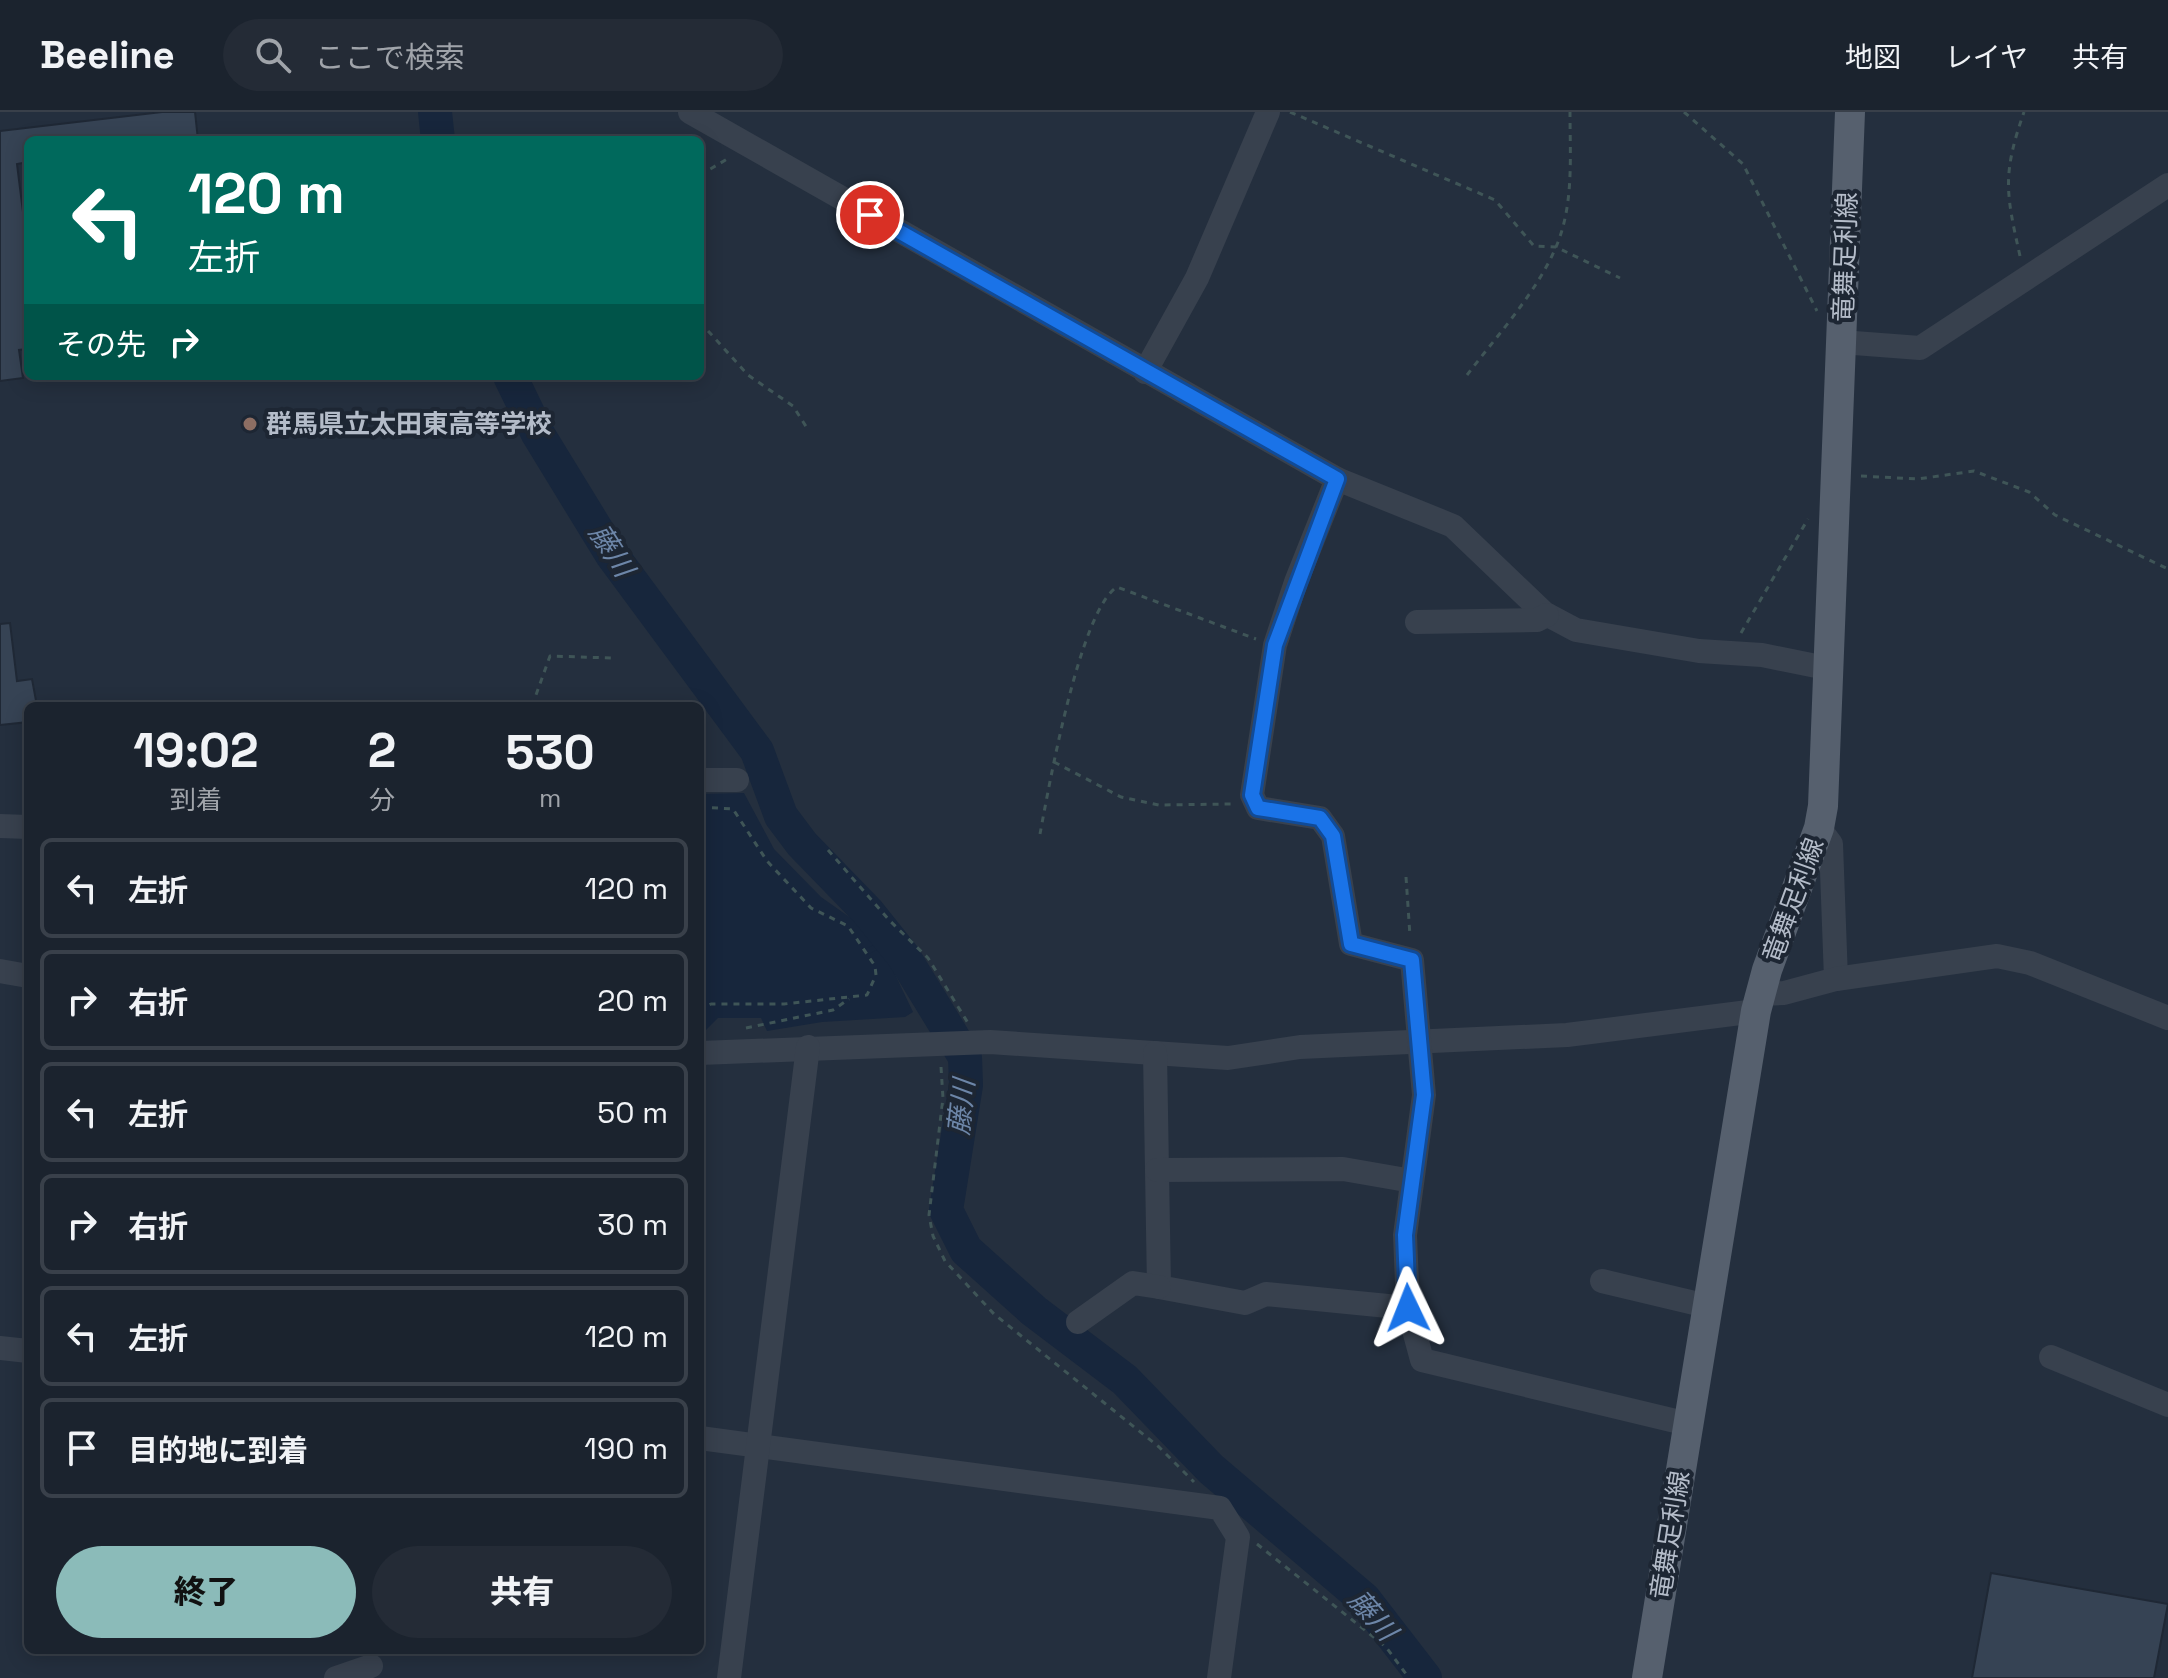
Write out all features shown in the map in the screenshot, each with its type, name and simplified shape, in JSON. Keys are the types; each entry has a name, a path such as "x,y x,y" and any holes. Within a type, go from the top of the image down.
{"main road":[{"name":"竜舞足利線","path":"1647,1678 1759,1003 1819,828 1826,770 1831,669 1850,112"}],"street":[{"path":"690,112 1337,479 1453,526 1547,615 1597,636 1699,651 1737,652 1831,669"},
{"path":"1145,372 1197,278 1268,112"},
{"path":"1841,342 1920,348 2168,185"},
{"path":"1337,479 1275,645 1253,803 1258,808 1320,818 1333,836 1351,944 1412,960 1424,1095 1405,1235 1408,1308 1422,1360 1688,1424"},
{"path":"1417,622 1537,620 1547,615"},
{"path":"704,780 737,780"},
{"path":"0,826 24,827"},
{"path":"1819,828 1831,844 1836,979"},
{"path":"704,1053 977,1042 1228,1058 1300,1047 1420,1039 1567,1035 1759,1003 1836,979 1997,956 2043,968 2168,1018"},
{"path":"0,971 24,975"},
{"path":"729,1678 808,1047"},
{"path":"1155,1053 1159,1287"},
{"path":"1157,1170 1343,1169 1412,1181"},
{"path":"1602,1281 1707,1306"},
{"path":"1078,1322 1133,1283 1245,1303 1266,1294 1408,1308"},
{"path":"0,1348 24,1351"},
{"path":"2051,1357 2168,1405"},
{"path":"704,1439 1220,1508 1238,1537 1219,1678"},
{"path":"336,1678 371,1665"}],"path":[{"path":"1290,112 1495,200 1534,246 1556,247 1620,278"},
{"path":"1467,375 1514,315 1556,247 1570,190 1570,112"},
{"path":"1684,112 1743,164 1801,284 1841,342"},
{"path":"2024,112 2008,156 2007,196 2025,280"},
{"path":"704,173 749,146"},
{"path":"704,326 748,375 793,406 807,428"},
{"path":"1737,652 1741,633 1813,512 1835,486 1974,471 2029,492 2055,515 2168,569"},
{"path":"1040,834 1079,663 1106,594 1117,587 1275,645"},
{"path":"533,702 550,656 612,658"},
{"path":"1054,762 1121,797 1133,800 1159,805 1253,803"},
{"path":"704,807 733,809 767,861 811,908 848,926 875,966 876,975 867,995 784,1004 711,1004 704,1007"},
{"path":"828,850 889,920 928,958 977,1042"},
{"path":"1406,877 1412,960"},
{"path":"736,1029 833,1010 852,997"},
{"path":"943,1042 943,1098 929,1215 933,1236 945,1261 994,1314 1159,1447 1220,1508"},
{"path":"1238,1537 1256,1542 1386,1647 1409,1678"}],"water":[{"path":"744,793 774,849 821,897 855,921 892,968 913,1012 905,1017 822,1022 767,1031 761,1018 718,1018 704,1032 704,794"}],"building":[{"path":"162,112 195,112 198,136 24,136 24,163 17,164 24,212 24,349 19,350 23,378 0,381 0,131"},
{"path":"10,623 17,681 32,679 36,702 24,702 24,722 0,725 0,624"},
{"path":"1991,1573 2168,1604 2154,1678 1972,1678"}],"waterway":[{"name":"藤川","path":"435,112 438,136"},
{"name":"藤川","path":"512,380 538,434 612,555 757,751 781,816 802,844 868,912 904,957 965,1057 966,1085 946,1210 966,1250 1034,1311 1125,1380 1211,1469 1364,1599 1425,1678"},
{"path":"868,951 890,940"},
{"name":"藤川","path":"927,1010 939,1009"}],"place":[{"name":"群馬県立太田東高等学校","path":"250,424"}],"route":[{"path":"870,215 1337,479 1275,645 1252,795 1253,803 1258,808 1320,818 1327,825 1333,836 1351,944 1412,960 1424,1095 1405,1235 1408,1308"}]}
